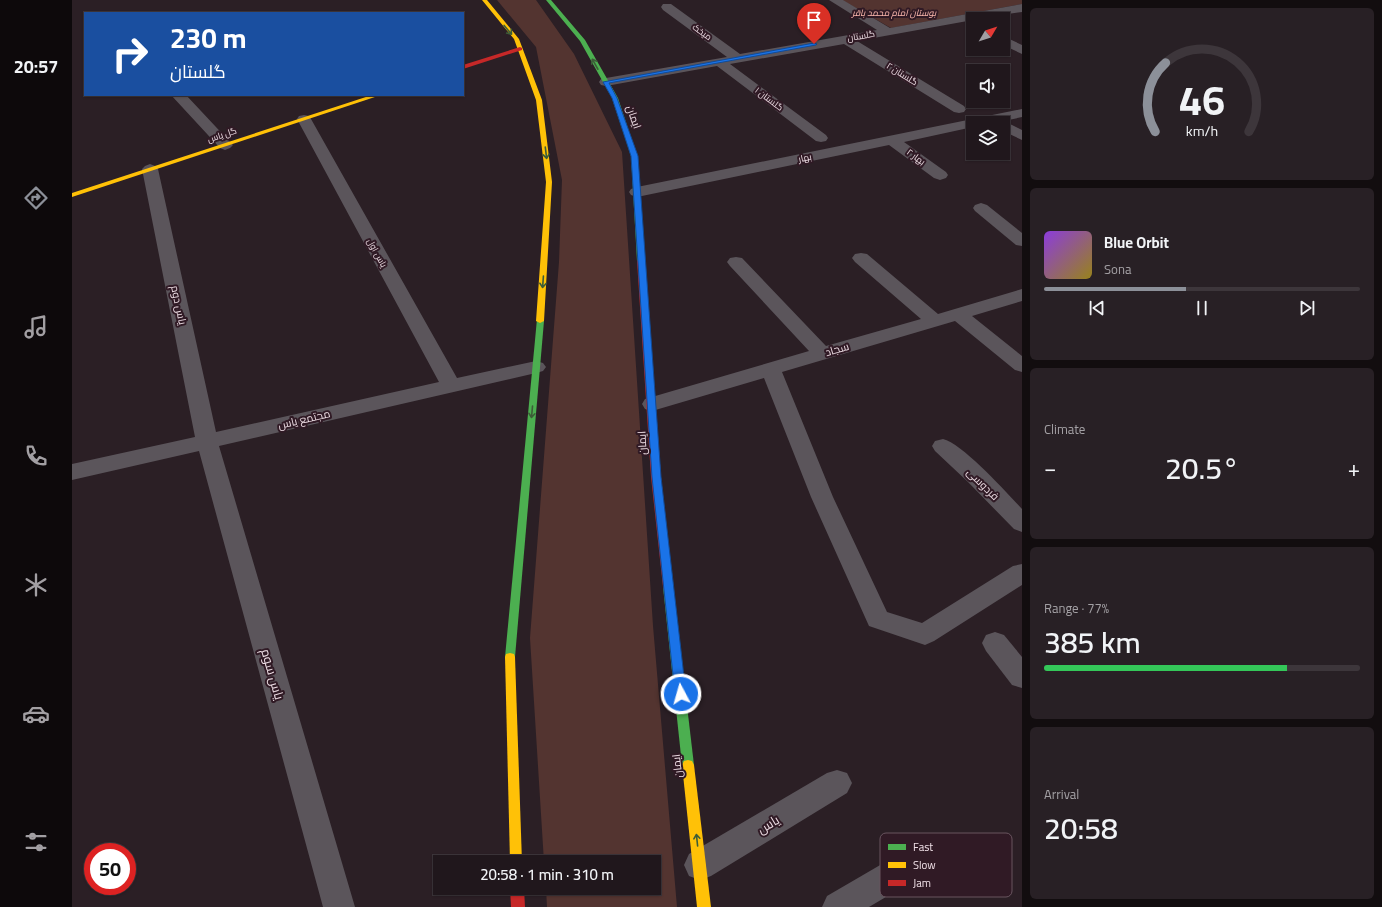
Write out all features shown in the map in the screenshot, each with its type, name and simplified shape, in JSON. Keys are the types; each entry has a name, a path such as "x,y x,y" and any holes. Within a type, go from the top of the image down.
{"main road":[{"path":"484,0 516,39 539,100 549,182 536,367 510,655 516,855"},
{"name":"ایمان","path":"548,0 582,40 615,98 634,156 656,477 704,907"},
{"path":"464,67 520,49"},
{"name":"گل یاس","path":"72,195 375,96"},
{"path":"517,895 518,907"}],"street":[{"path":"835,0 887,31"},
{"name":"میخک","path":"667,7 737,58"},
{"name":"گلستان","path":"1005,12 1022,8"},
{"name":"گلستان","path":"606,82 887,31 966,21"},
{"name":"گلستان ۲","path":"845,39 959,109"},
{"path":"1010,44 1022,50"},
{"name":"گلستان ۱","path":"718,61 821,138"},
{"path":"179,96 225,145"},
{"name":"بهار","path":"1010,118 1022,113"},
{"name":"یاس اول","path":"304,119 451,386"},
{"name":"بهار","path":"637,192 966,124"},
{"path":"1010,129 1022,136"},
{"name":"بهار ۲","path":"892,140 940,175"},
{"name":"یاس دوم","path":"150,169 208,441"},
{"path":"981,208 1022,241"},
{"path":"861,258 935,321"},
{"path":"736,262 822,354"},
{"name":"سجاد","path":"652,404 1022,295"},
{"path":"958,314 1022,366"},
{"name":"مجتمع یاس","path":"72,472 536,367"},
{"path":"771,369 822,498 878,619 925,634 1022,574"},
{"name":"یاس سوم","path":"208,441 339,907"},
{"name":"فردوسی","path":"943,446 976,476 1022,523"},
{"path":"995,643 1022,677"},
{"name":"یاس","path":"700,865 837,784"},
{"path":"838,907 880,883"}],"green space":[{"path":"497,0 536,0 574,54 622,152 653,626 677,907 547,907 546,895 661,895 661,855 544,855 530,638 559,262 562,180 536,47"},
{"name":"بوستان امام محمد باقر","path":"842,0 1022,0 1022,4 978,12 966,12 966,14 891,28"}],"traffic: fast":[{"path":"548,0 582,40 615,98 634,156 641,261"},
{"path":"510,657 540,321"},
{"path":"668,587 688,765"}],"traffic: slow":[{"path":"484,0 516,39 539,100 549,182 540,321"},
{"path":"72,195 375,96"},
{"path":"510,657 516,855"},
{"path":"688,765 704,907"}],"traffic: jam":[{"path":"464,67 520,49"},
{"path":"641,261 656,477 668,587"},
{"path":"517,895 518,907"}],"route":[{"path":"681,694 656,477 646,311 634,156 615,98 606,82 814,44"}]}
